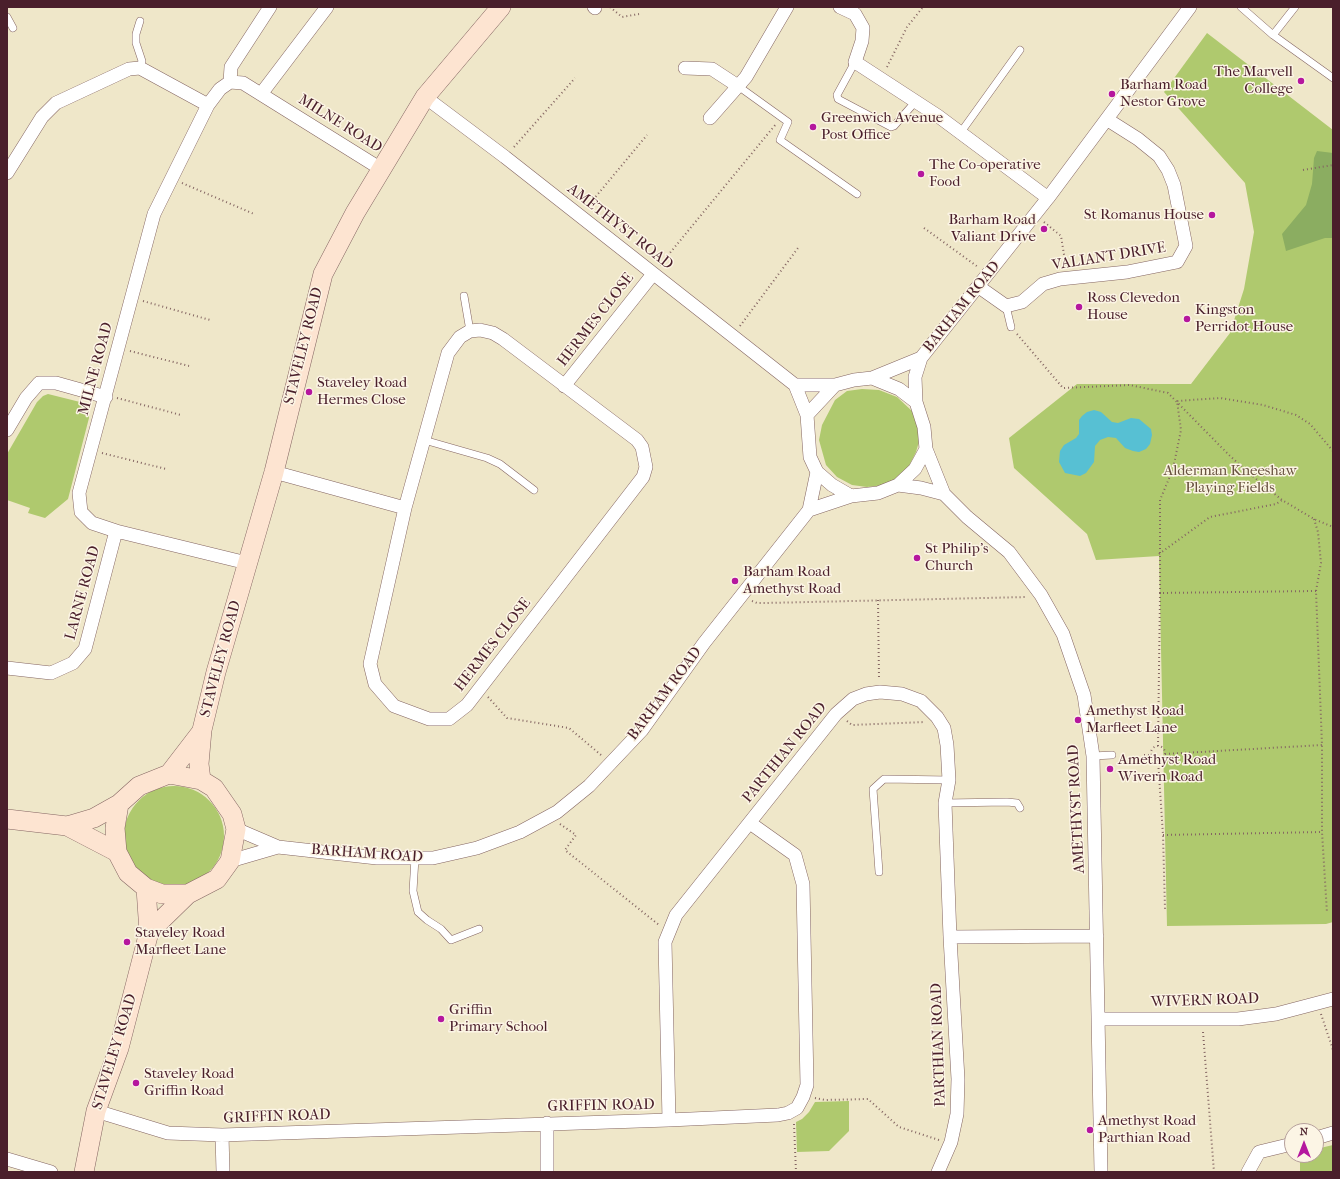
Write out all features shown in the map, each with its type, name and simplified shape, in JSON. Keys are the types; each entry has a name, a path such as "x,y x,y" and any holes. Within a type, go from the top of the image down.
{"street":[{"path":"230,82 231,67 270,7"},
{"path":"261,94 327,7"},
{"name":"STAVELEY ROAD","path":"201,780 199,764 202,730 216,672 274,472 323,274 355,213 425,96 501,7"},
{"path":"710,118 746,77 787,7"},
{"name":"BARHAM ROAD","path":"916,402 915,377 921,358 989,274 1108,120 1190,7"},
{"path":"846,8 855,14 863,28 862,40 855,62 961,132 1048,198"},
{"path":"7,173 42,118 56,103 129,69 140,68 208,104"},
{"path":"684,68 712,69 738,86"},
{"name":"MILNE ROAD","path":"247,563 116,531 92,523 81,512 79,493 154,214 208,104 220,88 230,82 243,83 381,169"},
{"name":"AMETHYST ROAD","path":"425,96 795,385"},
{"name":"VALIANT DRIVE","path":"1006,306 1022,302 1043,284 1068,278 1127,272 1177,262 1186,246 1174,185 1168,170 1159,156 1138,139 1108,120"},
{"name":"HERMES CLOSE","path":"564,386 653,274"},
{"path":"979,286 1006,306"},
{"name":"HERMES CLOSE","path":"480,330 493,333 637,440 642,447 646,467 643,477 467,705 449,719 429,719 394,706 375,684 370,664 373,643 405,508 448,353 460,337 470,331 480,330"},
{"name":"BARHAM ROAD","path":"872,378 921,358"},
{"path":"809,510 851,496 878,493 898,485 915,469 926,449 924,427 916,402 899,389 872,378 854,380 835,385 795,385 807,415 810,457 817,472 832,485 851,496"},
{"path":"7,430 26,398 39,383 56,383 106,396"},
{"path":"807,415 835,385"},
{"name":"AMETHYST ROAD","path":"926,449 944,494 967,517 1009,552 1039,592 1063,634 1084,695 1092,756 1098,936 1101,1172"},
{"path":"274,472 405,508"},
{"name":"BARHAM ROAD","path":"236,829 278,846 377,858 433,858 477,848 520,832 551,815 589,786 642,730 704,643 809,510 817,472"},
{"path":"898,485 921,488 944,494"},
{"name":"LARNE ROAD","path":"7,668 51,673 73,664 85,649 116,531"},
{"name":"PARTHIAN ROAD","path":"669,1120 665,942 676,915 838,712 853,699 866,694 880,692 902,694 921,701 933,713 944,728 947,744 949,780 945,803 950,937 958,1079 957,1114 952,1142 938,1172"},
{"name":"STAVELEY ROAD","path":"169,774 202,730"},
{"path":"67,826 94,818 119,804 139,786 169,774 201,780 214,788 232,814 236,829 230,861 217,879 188,894 149,932"},
{"path":"119,804 115,828 117,852 128,873 146,888 162,894 188,894"},
{"path":"7,819 67,826 117,852"},
{"path":"750,823 795,855 803,884 807,1085 804,1095 797,1108 786,1113"},
{"name":"BARHAM ROAD","path":"230,861 278,846"},
{"name":"STAVELEY ROAD","path":"84,1172 96,1111 119,1048 149,932 146,888"},
{"path":"950,937 1098,936"},
{"name":"WIVERN ROAD","path":"1099,1019 1238,1019 1276,1014 1333,999"},
{"name":"GRIFFIN ROAD","path":"96,1111 168,1133 222,1135 669,1120 778,1115 786,1113"},
{"path":"547,1123 547,1172"},
{"path":"222,1135 223,1172"},
{"path":"1248,1172 1259,1152 1284,1146"},
{"path":"7,1160 51,1172"}],"lane":[{"path":"1241,7 1273,35 1333,78"},
{"path":"1273,35 1295,7"},
{"path":"7,18 12,28"},
{"path":"140,21 136,34 136,43 142,61 140,68"},
{"path":"961,132 1020,50"},
{"path":"855,62 837,95 838,99 891,127 894,126 916,101"},
{"path":"738,86 788,122 780,140 857,194"},
{"path":"464,296 470,331"},
{"path":"1006,306 1011,327"},
{"path":"424,440 487,458 500,464 534,490"},
{"path":"1092,756 1112,755"},
{"path":"879,872 873,789 884,779 949,780"},
{"path":"945,803 1007,802 1016,803 1020,808"},
{"path":"415,858 413,891 418,912 441,929 451,940 479,929"}],"path":[{"path":"610,7 622,17 639,14"},
{"path":"881,79 907,27 923,7"},
{"path":"505,157 575,78"},
{"path":"653,274 781,117"},
{"path":"580,216 647,135"},
{"path":"1303,170 1333,165"},
{"path":"171,179 254,214"},
{"path":"1035,215 1061,236 1068,278"},
{"path":"924,228 989,274"},
{"path":"732,336 798,248"},
{"path":"132,298 210,320"},
{"path":"1011,327 1063,388 1130,385 1168,393 1229,455 1282,500 1314,519 1333,527"},
{"path":"119,348 189,366"},
{"path":"106,396 181,415"},
{"path":"1177,401 1220,398 1263,405 1296,415 1310,424 1333,451"},
{"path":"1158,746 1160,500 1173,469 1181,430 1177,401"},
{"path":"91,450 166,469"},
{"path":"1159,554 1210,517 1276,504 1282,500"},
{"path":"1314,519 1318,532 1321,563 1316,591 1322,745 1322,832 1327,913"},
{"path":"1160,593 1316,591"},
{"path":"742,596 757,603 1031,597 1039,592"},
{"path":"878,600 880,692"},
{"path":"480,689 507,718 569,728 610,764"},
{"path":"838,712 852,726 924,724 933,713"},
{"path":"1158,760 1163,758 1165,754 1322,745"},
{"path":"1158,746 1164,749 1165,754"},
{"path":"1151,755 1154,747 1158,746"},
{"path":"1144,755 1151,755 1154,759 1158,760"},
{"path":"1158,760 1163,835 1165,909"},
{"path":"551,815 557,822 576,835 564,850 658,924 670,930"},
{"path":"1163,835 1322,832"},
{"path":"1317,1004 1333,1050"},
{"path":"1202,1019 1214,1172"},
{"path":"804,1095 825,1100 868,1099 899,1127 936,1140 952,1142"},
{"path":"786,1113 794,1123 796,1172"}],"green space":[{"name":"Alderman Kneeshaw Playing Fields","path":"1207,33 1333,130 1333,922 1326,924 1167,926 1159,556 1096,560 1087,534 1014,468 1009,438 1077,384 1191,384 1230,333 1244,289 1254,232 1245,183 1164,92"},
{"path":"1317,151 1333,153 1333,238 1325,238 1286,251 1282,234 1306,205 1312,184 1314,158"},
{"path":"862,389 879,390 897,397 912,411 918,422 920,438 916,452 909,466 898,478 885,485 867,487 852,485 837,477 826,465 819,440 822,425 835,400 847,391"},
{"path":"48,394 84,403 89,409 89,418 68,499 45,518 28,513 30,508 7,500 7,454 37,402 43,396"},
{"path":"174,786 193,790 209,801 220,817 224,836 220,855 209,871 193,882 174,886 155,882 139,871 128,855 124,836 128,817 139,801 155,790"},
{"path":"849,1101 849,1131 829,1151 797,1152 796,1122 802,1119 809,1112 815,1102"},
{"path":"1333,1145 1333,1172 1300,1172 1300,1163 1324,1163 1324,1147"}],"water":[{"path":"1094,410 1101,412 1112,422 1118,423 1131,418 1139,419 1151,429 1152,435 1150,444 1146,449 1139,452 1133,451 1125,448 1116,438 1108,437 1100,440 1095,446 1094,462 1086,473 1080,476 1065,473 1059,462 1060,451 1064,445 1076,438 1079,434 1079,420 1082,416 1087,412"}],"place":[{"name":"The Marvell College","path":"1301,81"},
{"name":"Barham Road Nestor Grove","path":"1112,94"},
{"name":"Greenwich Avenue Post Office","path":"813,127"},
{"name":"The Co-operative Food","path":"921,174"},
{"name":"St Romanus House","path":"1212,215"},
{"name":"Barham Road Valiant Drive","path":"1044,229"},
{"name":"Ross Clevedon House","path":"1079,307"},
{"name":"Kingston Perridot House","path":"1187,319"},
{"name":"Staveley Road Hermes Close","path":"309,392"},
{"name":"St Philip's Church","path":"917,558"},
{"name":"Barham Road Amethyst Road","path":"735,581"},
{"name":"Amethyst Road Marfleet Lane","path":"1078,720"},
{"name":"Amethyst Road Wivern Road","path":"1110,769"},
{"name":"Staveley Road Marfleet Lane","path":"127,942"},
{"name":"Griffin Primary School","path":"441,1019"},
{"name":"Staveley Road Griffin Road","path":"136,1083"},
{"name":"Amethyst Road Parthian Road","path":"1090,1130"}]}
